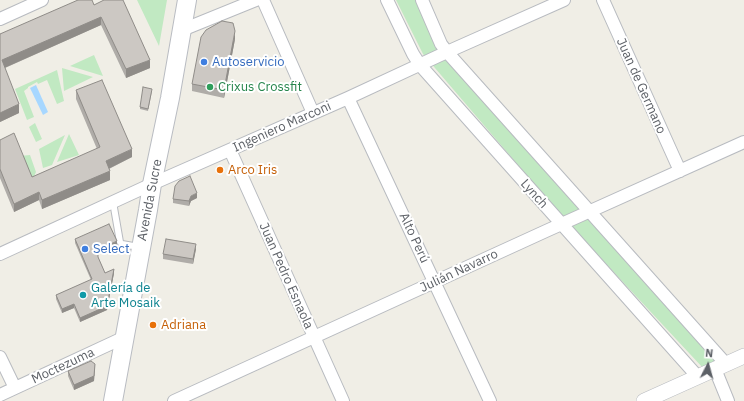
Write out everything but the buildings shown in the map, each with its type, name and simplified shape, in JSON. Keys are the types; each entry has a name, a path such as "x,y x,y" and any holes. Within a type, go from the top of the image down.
{"main road":[{"name":"Avenida Sucre","path":"114,401 152,184 188,0"}],"street":[{"path":"0,19 42,0"},
{"path":"182,30 256,0"},
{"path":"263,0 313,113"},
{"name":"Lynch","path":"387,0 413,54 420,65 698,377"},
{"path":"422,0 447,52 590,211 720,367 728,401"},
{"name":"Ingeniero Marconi","path":"0,254 152,184 348,98 564,0"},
{"name":"Juan de Germano","path":"603,0 680,171"},
{"name":"Alto Perú","path":"348,98 490,401"},
{"name":"Julián Navarro","path":"174,401 195,397 314,337 744,142"},
{"name":"Juan Pedro Esnaola","path":"230,150 343,401"},
{"name":"Moctezuma","path":"0,394 125,337"},
{"path":"644,401 744,356"},
{"path":"0,357 15,388"}],"lane":[{"path":"113,202 120,242 122,244 141,248"}],"green space":[{"path":"137,0 167,0 159,46"},
{"path":"396,0 416,0 440,48 719,362 703,368 565,220 423,54"},
{"path":"94,55 103,76 70,66"},
{"path":"62,68 93,77 64,91"},
{"path":"57,70 64,101 57,104 47,80 38,84 37,82 24,91 34,117 27,120 15,89"},
{"path":"35,123 42,139 36,142 29,127"},
{"path":"69,134 79,155 57,162"},
{"path":"65,135 52,165 43,168 39,149"},
{"path":"30,155 36,172 31,183 20,156"}],"water":[{"path":"36,85 48,112 43,115 30,88"}],"place":[{"name":"Autoservicio","path":"204,62"},
{"name":"Crixus Crossfit","path":"210,87"},
{"name":"Arco Iris","path":"220,170"},
{"name":"Select","path":"85,249"},
{"name":"Galería de Arte Mosaik","path":"83,295"},
{"name":"Adriana","path":"153,325"}]}
